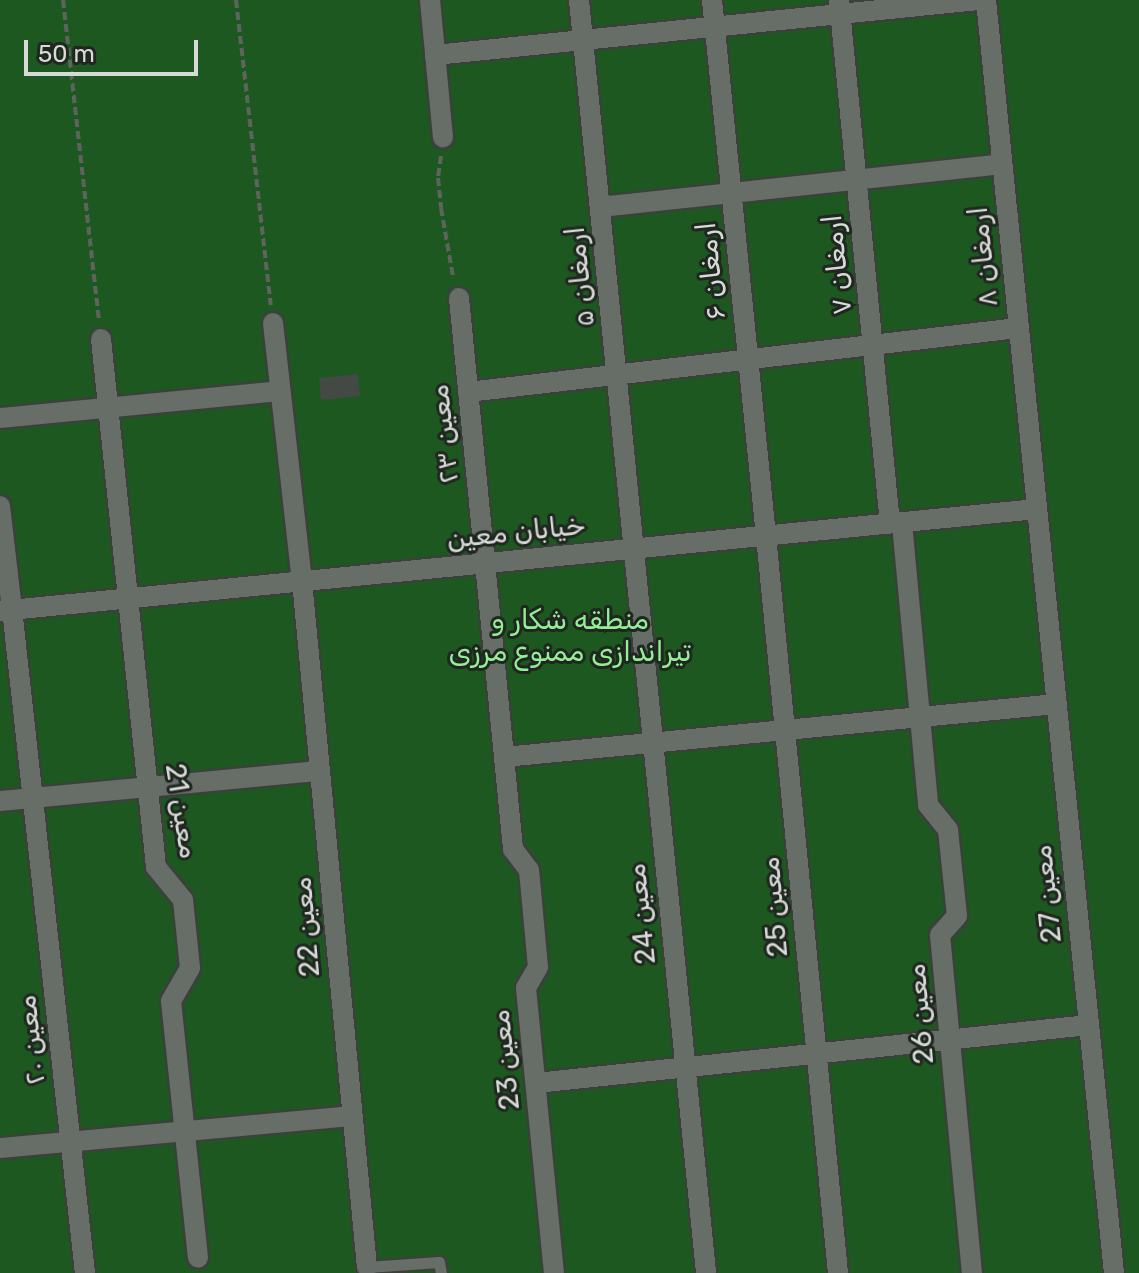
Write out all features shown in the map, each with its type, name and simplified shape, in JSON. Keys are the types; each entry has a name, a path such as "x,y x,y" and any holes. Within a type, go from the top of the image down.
{"street":[{"path":"430,0 443,137"},
{"name":"ارمغان ۵","path":"579,0 618,374 632,549"},
{"name":"ارمغان ۶","path":"712,0 766,536"},
{"path":"435,55 715,27 839,7 978,0"},
{"name":"ارمغان ۸","path":"986,0 1037,509"},
{"name":"ارمغان ۷","path":"839,7 873,345 896,523"},
{"path":"601,207 1002,164"},
{"name":"معین ۲۳","path":"459,298 485,563"},
{"name":"معین 22","path":"273,323 302,581 367,1267"},
{"path":"468,392 1018,328"},
{"name":"معین 21","path":"101,339 156,867 183,900 185,913 190,968 171,1001 198,1258"},
{"path":"0,418 280,391"},
{"name":"معین ۲۰","path":"0,506 6,610 33,798 85,1273"},
{"name":"خیابان معین","path":"6,610 1037,509"},
{"name":"معین 27","path":"1037,509 1114,1273"},
{"name":"معین 26","path":"896,523 928,805 948,830 957,916 940,935 972,1273"},
{"name":"معین 25","path":"766,536 838,1273"},
{"name":"معین 24","path":"632,549 706,1273"},
{"name":"معین 23","path":"485,563 513,849 529,870 538,967 526,988 554,1273"},
{"path":"504,757 1056,704"},
{"path":"0,801 320,771"},
{"path":"536,1083 1089,1025"},
{"path":"0,1148 352,1116"}],"lane":[{"path":"367,1267 439,1262 441,1273"}],"path":[{"path":"63,0 101,339"},
{"path":"236,0 273,323"},
{"path":"443,137 438,178 459,298"}],"green space":[{"name":"منطقه شکار و تیراندازی ممنوع مرزی","path":"0,0 1139,0 1139,1273 0,1273"}],"building":[{"path":"358,374 360,396 321,400 319,378"}]}
